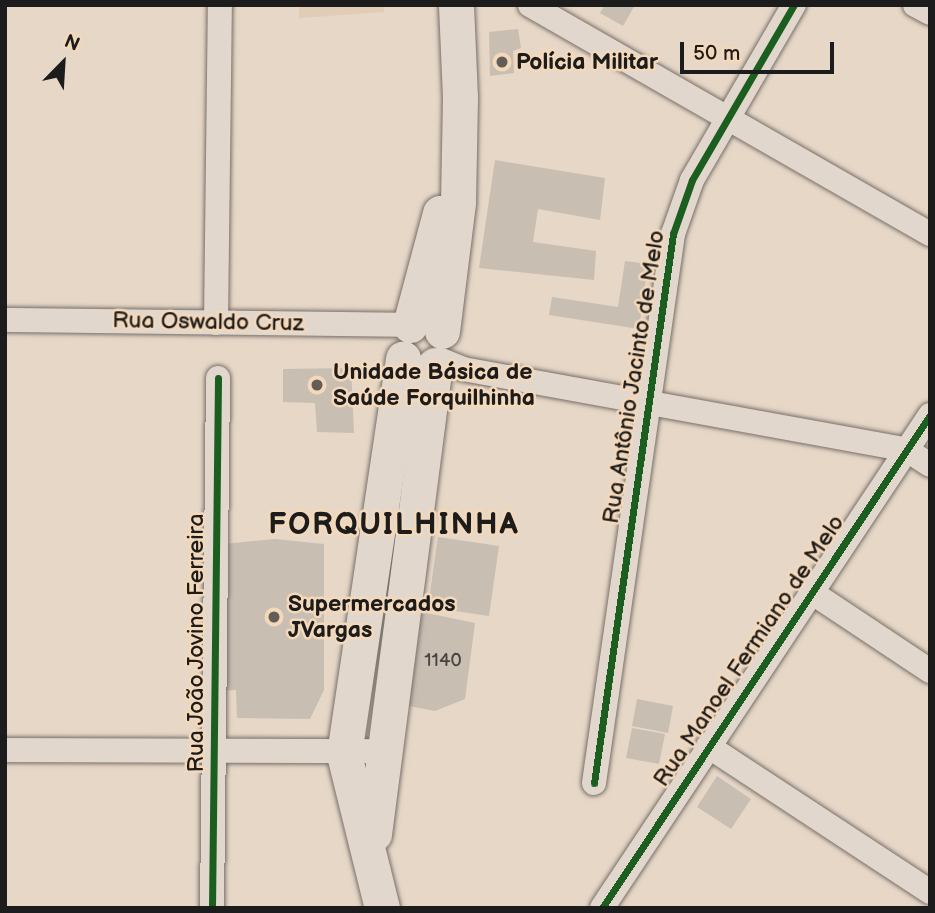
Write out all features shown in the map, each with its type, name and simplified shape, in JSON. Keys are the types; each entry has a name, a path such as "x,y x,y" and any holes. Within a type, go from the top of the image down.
{"main road":[{"path":"371,858 382,751 411,545 426,348 460,138 456,5"},
{"path":"382,908 344,754 374,539 426,348"},
{"path":"374,539 411,545"}],"street":[{"path":"216,323 220,5"},
{"path":"530,5 930,234"},
{"name":"Rua Antônio Jacinto de Melo","path":"594,783 673,234 692,180 794,5"},
{"path":"915,5 930,13"},
{"name":"Rua Oswaldo Cruz","path":"5,320 216,323 426,348 463,369 907,450"},
{"name":"Rua João Jovino Ferreira","path":"212,908 218,378"},
{"name":"Rua Manoel Fermiano de Melo","path":"607,906 708,746 930,415"},
{"path":"907,450 930,465"},
{"path":"811,592 930,671"},
{"path":"708,746 930,892"},
{"path":"5,750 344,754 382,751"}],"shaded area":[{"path":"299,5 385,5 384,12 299,18"}],"building":[{"path":"605,5 635,5 623,26 600,13"},
{"name":"Polícia Militar","path":"518,29 521,48 513,51 514,73 490,76 489,32"},
{"path":"495,160 605,178 600,220 538,209 533,242 596,251 594,280 479,268"},
{"path":"625,261 648,264 639,329 549,315 552,297 618,307"},
{"name":"Unidade Básica de Saúde Forquilhinha","path":"351,368 354,433 317,432 315,403 283,402 283,369"},
{"path":"438,537 499,546 489,616 428,607"},
{"name":"Supermercados JVargas","path":"275,539 324,544 324,690 310,719 237,718 236,690 223,691 224,544"},
{"path":"422,612 475,623 465,699 435,711 409,706"},
{"path":"637,699 673,706 668,733 632,726"},
{"path":"632,728 665,734 659,764 626,758"},
{"path":"717,776 751,799 731,829 697,807"}],"cycle path":[{"path":"594,783 673,234 692,180 794,5"},
{"path":"212,908 218,378"},
{"path":"602,908 930,415"}],"place":[{"name":"Polícia Militar","path":"502,62"},
{"name":"Unidade Básica de Saúde Forquilhinha","path":"317,385"},
{"name":"Supermercados JVargas","path":"274,617"}],"district":[{"name":"FORQUILHINHA","path":"394,525"}]}
